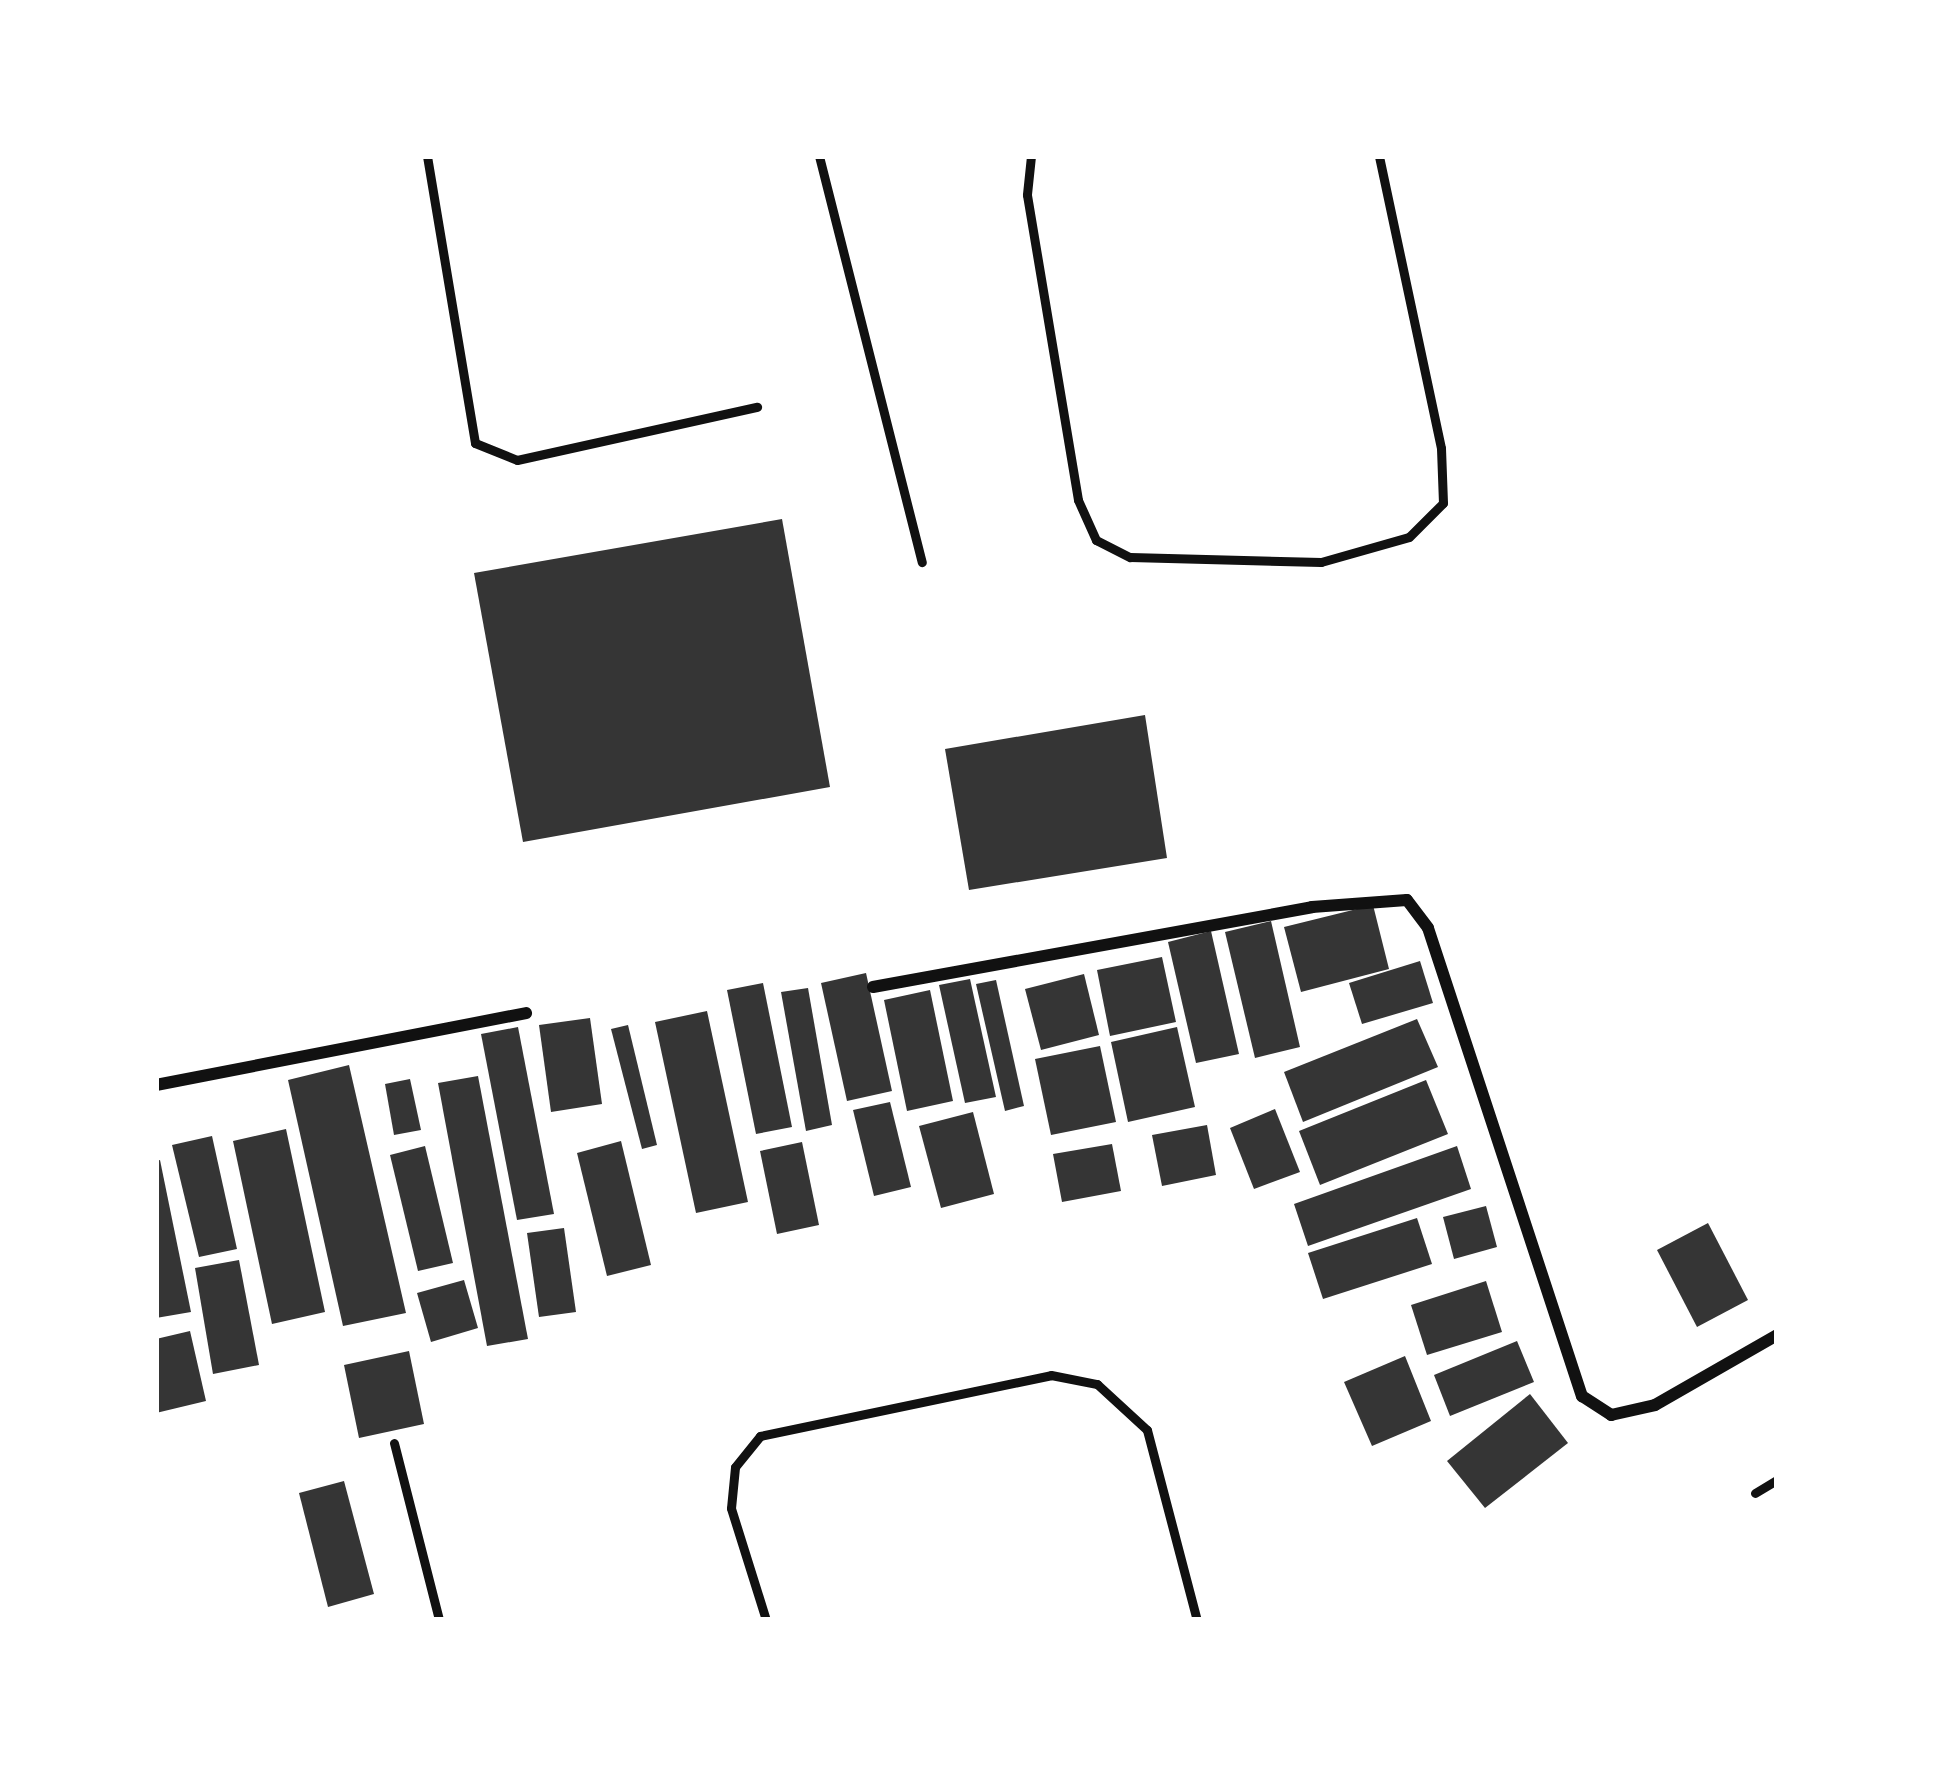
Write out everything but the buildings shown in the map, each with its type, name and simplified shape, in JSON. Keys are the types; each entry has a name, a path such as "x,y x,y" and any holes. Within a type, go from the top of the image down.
{"street":[{"path":"874,987 1312,908 1407,900 1428,928 1582,1396 1611,1414 1654,1405 1777,1335"},
{"path":"156,1084 526,1013"}],"lane":[{"path":"427,156 476,443 517,460 757,407"},
{"path":"820,156 922,562"},
{"path":"1030,156 1027,195 1078,500 1096,540 1130,557 1322,562 1409,536 1443,503 1441,448 1379,156"},
{"path":"766,1620 731,1508 735,1467 760,1436 1068,1375 1120,1399 1147,1430 1197,1620"},
{"path":"394,1443 439,1620"},
{"path":"1755,1493 1777,1480"}]}
